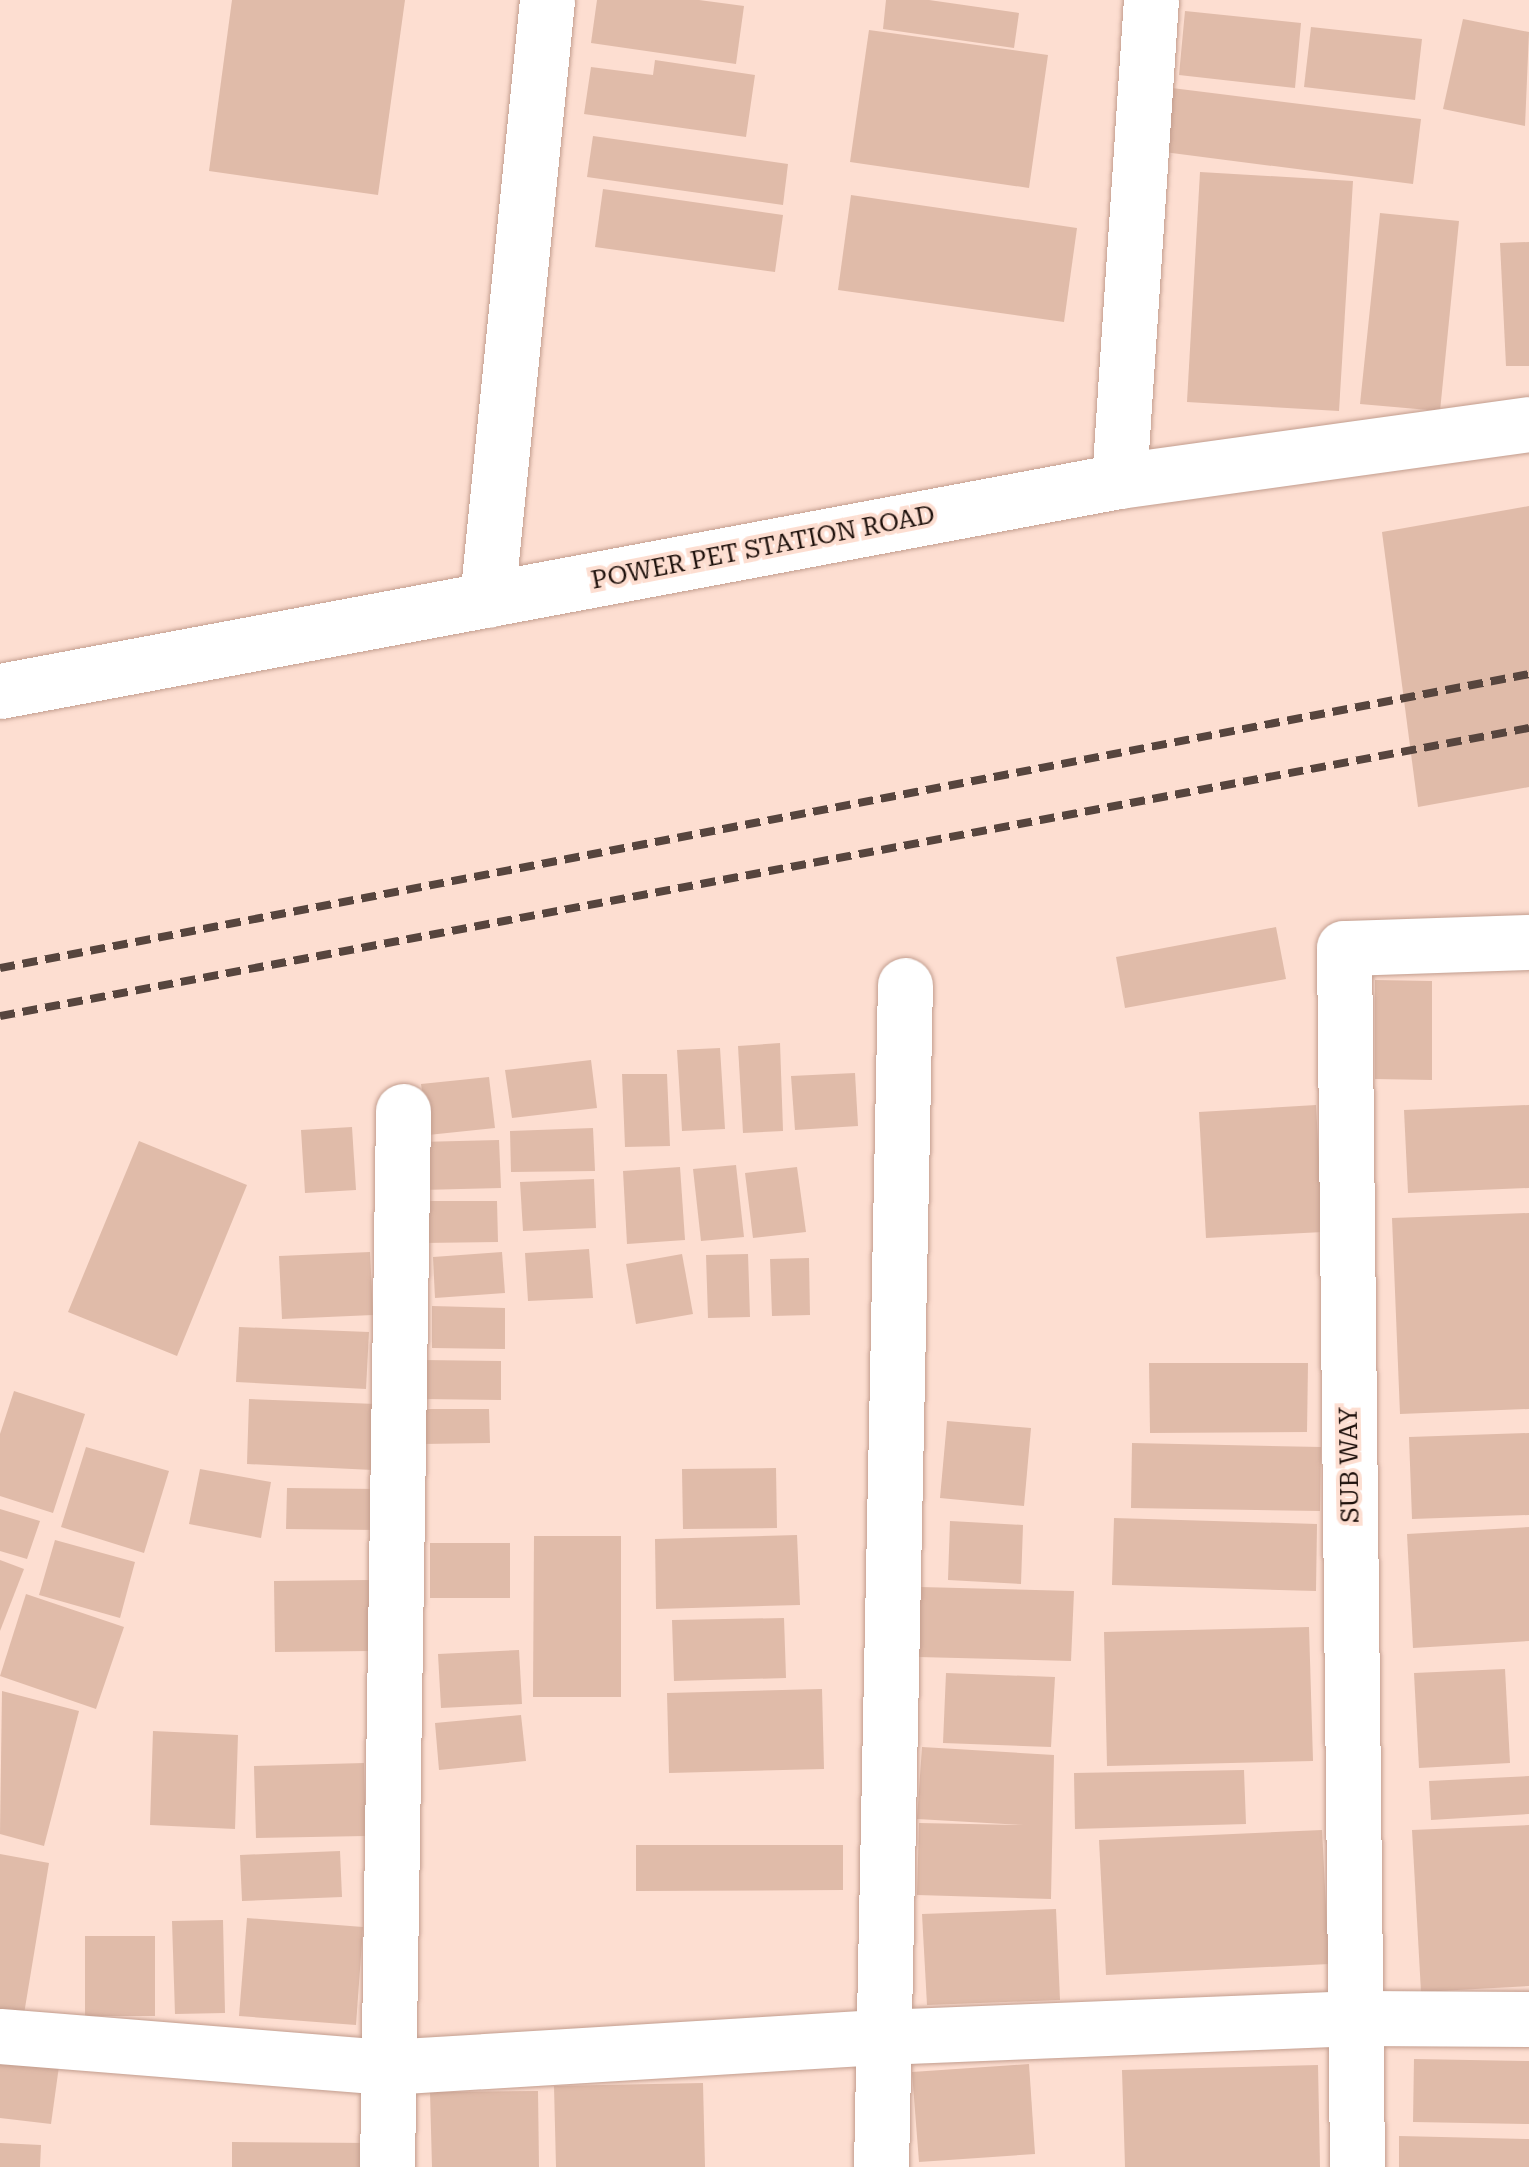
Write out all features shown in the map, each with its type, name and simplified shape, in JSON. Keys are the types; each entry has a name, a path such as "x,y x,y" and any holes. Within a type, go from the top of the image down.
{"street":[{"path":"487,600 547,0"},
{"path":"1119,481 1150,0"},
{"name":"POWER PET STATION ROAD","path":"0,691 1119,481 1529,424"},
{"name":"SUB WAY","path":"1358,2167 1344,948 1529,942"},
{"path":"881,2167 905,985"},
{"path":"387,2167 403,1111"},
{"path":"0,2036 387,2067 882,2037 1357,2018 1529,2019"}],"building":[{"path":"232,0 405,0 378,195 209,171"},
{"path":"597,0 699,0 744,6 736,64 591,43"},
{"path":"886,0 929,0 1019,13 1014,48 883,29"},
{"path":"1185,11 1301,23 1295,88 1179,75"},
{"path":"1463,19 1529,32 1525,126 1443,109"},
{"path":"1311,27 1422,39 1415,100 1304,87"},
{"path":"869,30 1048,55 1029,188 850,162"},
{"path":"655,60 755,75 746,137 584,114 591,67 653,75"},
{"path":"1172,88 1421,119 1413,184 1164,152"},
{"path":"593,136 788,164 783,205 587,177"},
{"path":"1200,172 1353,181 1339,411 1187,402"},
{"path":"603,189 783,215 775,272 595,247"},
{"path":"851,195 1077,228 1064,322 838,290"},
{"path":"1380,213 1459,221 1440,411 1360,404"},
{"path":"1529,242 1529,366 1506,366 1500,243"},
{"path":"1529,506 1529,787 1418,807 1382,532"},
{"path":"1276,927 1286,979 1125,1008 1116,957"},
{"path":"1375,980 1432,981 1432,1080 1375,1079"},
{"path":"780,1043 783,1131 743,1133 738,1046"},
{"path":"720,1048 725,1129 682,1131 677,1050"},
{"path":"591,1060 597,1108 512,1118 505,1070"},
{"path":"855,1073 858,1126 795,1130 791,1076"},
{"path":"622,1074 667,1074 670,1146 625,1147"},
{"path":"489,1077 495,1128 428,1135 421,1084"},
{"path":"1316,1105 1323,1232 1206,1238 1199,1112"},
{"path":"1529,1105 1529,1188 1408,1193 1404,1110"},
{"path":"352,1127 356,1190 305,1193 301,1130"},
{"path":"593,1128 595,1171 511,1172 510,1131"},
{"path":"499,1140 501,1188 421,1190 419,1142"},
{"path":"139,1141 247,1185 177,1356 68,1312"},
{"path":"736,1165 744,1237 701,1241 693,1169"},
{"path":"680,1167 685,1240 627,1244 623,1171"},
{"path":"797,1167 806,1232 753,1238 745,1173"},
{"path":"594,1179 596,1228 523,1231 520,1182"},
{"path":"422,1201 497,1201 498,1242 423,1243"},
{"path":"1529,1213 1529,1409 1400,1414 1392,1218"},
{"path":"589,1249 593,1298 528,1301 525,1253"},
{"path":"370,1252 373,1315 282,1319 279,1256"},
{"path":"502,1252 505,1293 435,1298 433,1257"},
{"path":"682,1254 693,1314 636,1324 626,1264"},
{"path":"748,1254 750,1317 708,1318 706,1255"},
{"path":"809,1258 810,1315 772,1316 770,1259"},
{"path":"432,1306 505,1308 505,1349 432,1348"},
{"path":"239,1327 369,1332 366,1389 236,1382"},
{"path":"423,1360 501,1361 501,1400 423,1399"},
{"path":"1149,1363 1308,1363 1307,1432 1150,1433"},
{"path":"14,1391 85,1414 53,1513 0,1496 0,1434"},
{"path":"249,1399 376,1404 373,1470 247,1464"},
{"path":"423,1409 489,1409 490,1443 423,1444"},
{"path":"947,1421 1031,1428 1024,1506 940,1498"},
{"path":"1529,1433 1529,1515 1412,1519 1409,1437"},
{"path":"1132,1443 1321,1447 1320,1511 1131,1508"},
{"path":"86,1447 169,1471 144,1553 61,1527"},
{"path":"776,1468 777,1528 683,1529 682,1469"},
{"path":"200,1469 271,1482 261,1538 189,1524"},
{"path":"287,1488 378,1489 377,1530 286,1529"},
{"path":"0,1509 40,1521 27,1559 0,1551"},
{"path":"1114,1518 1317,1524 1316,1591 1112,1585"},
{"path":"950,1521 1023,1525 1021,1584 948,1580"},
{"path":"1529,1527 1529,1641 1413,1648 1407,1534"},
{"path":"797,1535 800,1605 656,1609 655,1539"},
{"path":"534,1536 621,1536 621,1697 533,1697"},
{"path":"55,1540 135,1562 120,1618 39,1595"},
{"path":"430,1543 510,1543 510,1598 430,1598"},
{"path":"0,1560 24,1569 0,1631"},
{"path":"369,1580 371,1651 275,1652 274,1581"},
{"path":"920,1587 1074,1591 1071,1661 918,1657"},
{"path":"26,1594 124,1627 96,1709 0,1676"},
{"path":"784,1618 786,1678 674,1681 672,1620"},
{"path":"1309,1627 1313,1761 1107,1766 1104,1632"},
{"path":"519,1650 522,1704 441,1708 438,1654"},
{"path":"1505,1669 1510,1763 1419,1768 1414,1673"},
{"path":"946,1673 1055,1677 1051,1747 943,1743"},
{"path":"822,1689 824,1769 669,1773 667,1693"},
{"path":"2,1691 79,1711 44,1846 0,1834"},
{"path":"521,1715 526,1761 439,1770 435,1723"},
{"path":"153,1731 238,1735 235,1829 150,1825"},
{"path":"922,1747 1054,1755 1051,1899 917,1895 919,1823 1024,1825 917,1819"},
{"path":"364,1763 366,1836 256,1838 254,1766"},
{"path":"1244,1770 1246,1824 1075,1829 1074,1773"},
{"path":"1529,1776 1529,1814 1431,1820 1429,1781"},
{"path":"1529,1825 1529,1986 1421,1992 1412,1830"},
{"path":"1322,1830 1329,1964 1106,1975 1099,1840"},
{"path":"636,1845 843,1845 843,1890 636,1891"},
{"path":"340,1851 342,1897 242,1901 240,1855"},
{"path":"0,1854 49,1863 23,2020 0,2016"},
{"path":"1056,1909 1060,2000 927,2005 922,1914"},
{"path":"247,1918 363,1927 356,2025 239,2016"},
{"path":"223,1920 225,2013 175,2014 172,1921"},
{"path":"85,1936 155,1936 155,2016 85,2016"},
{"path":"0,2059 59,2066 51,2124 0,2118"},
{"path":"1414,2059 1529,2061 1529,2124 1413,2122"},
{"path":"1029,2064 1035,2154 919,2162 912,2072"},
{"path":"1318,2065 1320,2167 1125,2167 1122,2070"},
{"path":"703,2083 705,2167 556,2167 554,2086"},
{"path":"538,2091 539,2167 432,2167 430,2092"},
{"path":"1399,2136 1529,2139 1529,2167 1399,2167"},
{"path":"232,2142 377,2143 377,2167 232,2167"},
{"path":"0,2143 41,2145 40,2167 0,2167"}],"railway":[{"path":"0,968 1529,674"},
{"path":"0,1016 1529,728"}]}
